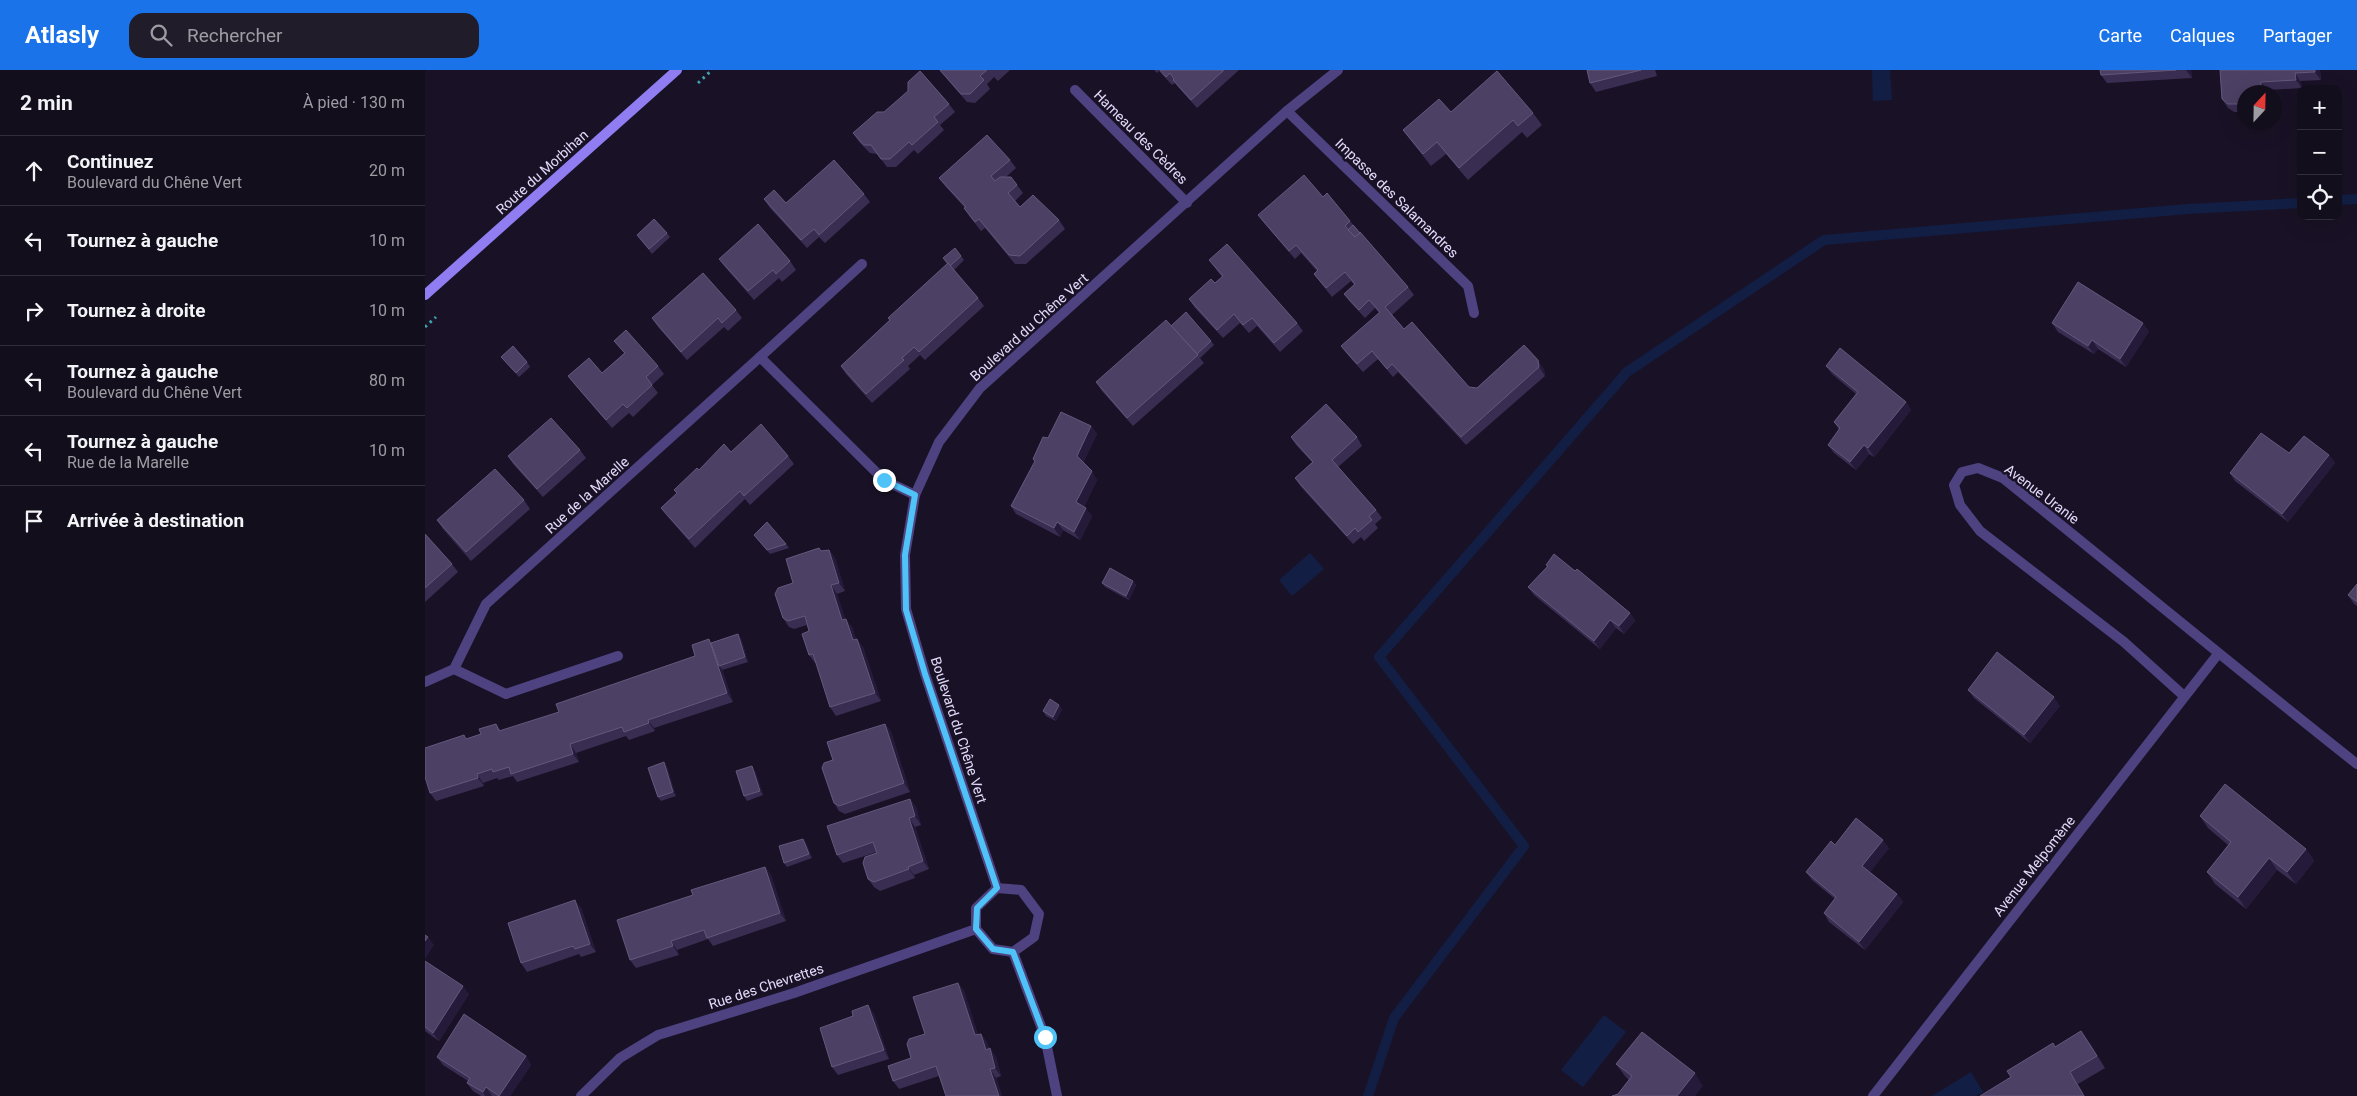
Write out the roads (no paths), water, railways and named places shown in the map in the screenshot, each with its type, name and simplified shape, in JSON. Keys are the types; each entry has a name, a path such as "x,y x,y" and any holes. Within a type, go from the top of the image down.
{"main road":[{"name":"Route du Morbihan","path":"425,295 677,70"}],"street":[{"name":"Boulevard du Chêne Vert","path":"997,888 925,674 906,610 905,555 915,495 939,442 980,388 1287,111 1338,70"},
{"name":"Hameau des Cèdres","path":"1075,90 1187,203"},
{"name":"Impasse des Salamandres","path":"1287,111 1468,286 1474,313"},
{"name":"Rue de la Marelle","path":"454,669 486,604 862,264"},
{"path":"760,357 884,480 915,495"},
{"name":"Avenue Uranie","path":"2184,696 2124,642 1980,531 1960,505 1954,485 1962,472 1978,468 2003,478 2151,596 2217,654 2357,764"},
{"name":"Avenue Melpomène","path":"1873,1096 2217,654"},
{"path":"425,682 454,669 507,694 618,656"},
{"path":"997,888 1021,890 1039,914 1034,937 1013,952 993,949 976,929 977,908 997,888"},
{"name":"Rue des Chevrettes","path":"581,1096 620,1058 658,1035 795,993 976,929"},
{"path":"1013,952 1045,1037 1057,1096"}],"water":[{"path":"1872,70 1890,70 1892,100 1873,101"},
{"path":"1310,553 1324,569 1292,596 1279,580"},
{"path":"1604,1015 1626,1032 1583,1087 1561,1070"},
{"path":"1971,1072 1983,1092 1976,1096 1932,1096"}],"waterway":[{"path":"2342,200 2357,199"},
{"path":"1368,1096 1394,1018 1524,846 1379,657 1627,372 1824,240 2188,209 2297,203"}]}
